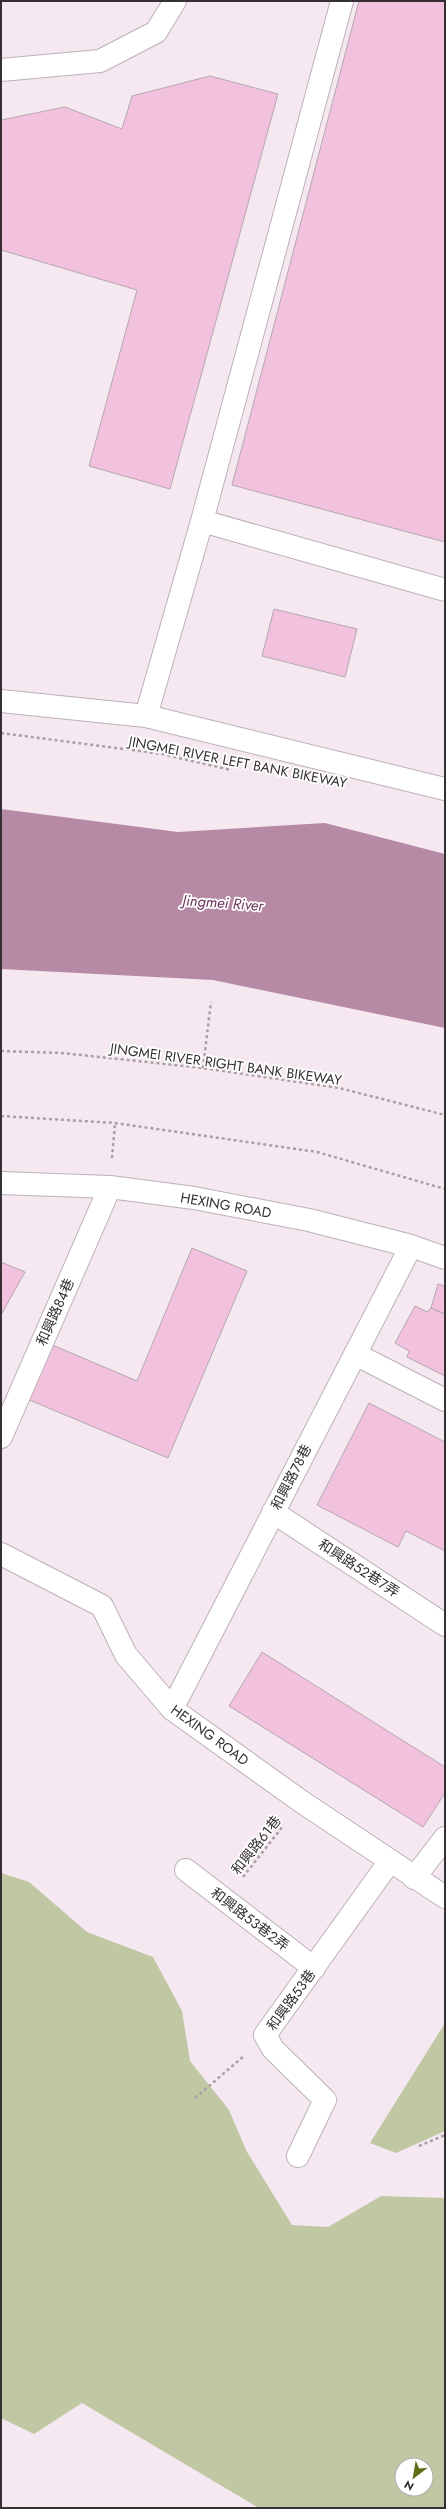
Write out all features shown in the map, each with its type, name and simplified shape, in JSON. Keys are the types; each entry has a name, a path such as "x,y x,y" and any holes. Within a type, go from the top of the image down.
{"street":[{"path":"1,70 100,61 156,32 175,1"},
{"path":"146,716 202,522 342,1"},
{"path":"202,522 445,590"},
{"path":"1,702 146,716 445,789"},
{"name":"HEXING ROAD","path":"1,1183 110,1187 194,1198 309,1220 411,1246 445,1258"},
{"name":"和興路84巷","path":"1,1437 110,1187"},
{"name":"和興路78巷","path":"172,1709 411,1246"},
{"path":"355,1354 445,1400"},
{"name":"和興路52巷7弄","path":"273,1512 445,1625"},
{"name":"HEXING ROAD","path":"1,1554 102,1606 126,1655 172,1709 302,1802 414,1878 445,1897"},
{"path":"414,1878 445,1838"},
{"name":"和興路53巷","path":"298,2156 325,2100 273,2049 265,2035 390,1861"},
{"name":"和興路53巷2弄","path":"186,1870 314,1968"}],"path":[{"name":"JINGMEI RIVER LEFT BANK BIKEWAY","path":"1,733 162,754 239,771"},
{"path":"202,1068 211,1002"},
{"name":"JINGMEI RIVER RIGHT BANK BIKEWAY","path":"1,1051 62,1052 202,1068 339,1088 445,1115"},
{"path":"1,1116 115,1123 317,1152 445,1189"},
{"path":"110,1187 115,1123"},
{"name":"和興路61巷","path":"225,1900 302,1802"},
{"path":"195,2098 246,2054"},
{"path":"419,2146 445,2135"}],"green space":[{"path":"1,1873 29,1882 87,1932 153,1957 182,2011 190,2061 229,2110 247,2152 292,2225 328,2227 381,2196 445,2198 445,2508 259,2508 82,2403 34,2434 1,2418"},
{"path":"445,2023 445,2131 396,2153 370,2143"}],"water":[{"name":"Jingmei River","path":"1,809 178,832 325,823 445,854 445,1028 213,980 1,969"}],"building":[{"path":"359,1 445,1 445,542 232,485"},
{"path":"210,76 278,94 170,489 89,466 137,290 1,250 1,120 65,107 122,129 132,96"},
{"path":"274,609 357,629 345,677 262,656"},
{"path":"192,1248 247,1271 168,1458 27,1399 50,1344 137,1381"},
{"path":"1,1262 25,1272 1,1315"},
{"path":"438,1284 445,1286 445,1314 431,1308"},
{"path":"415,1306 427,1312 431,1308 445,1314 445,1376 407,1357 409,1351 395,1343"},
{"path":"369,1403 445,1442 445,1551 406,1531 398,1547 317,1505"},
{"path":"262,1652 445,1767 445,1793 423,1827 229,1706"}]}
